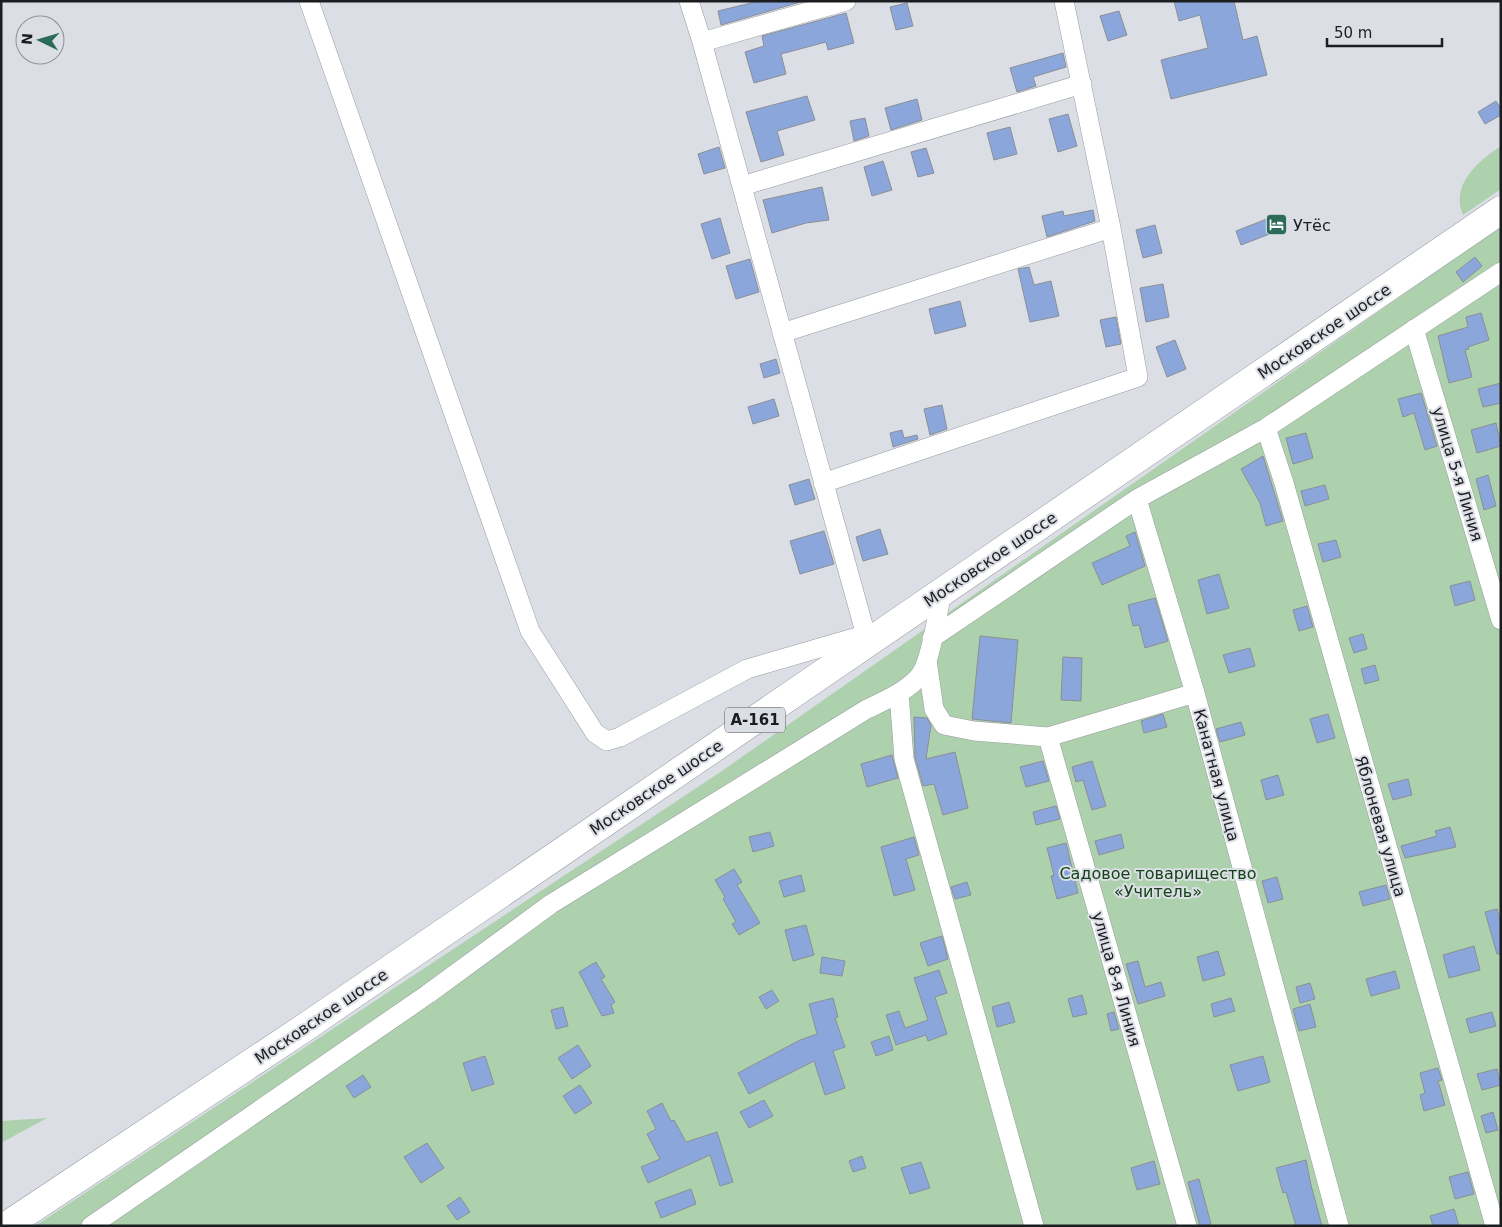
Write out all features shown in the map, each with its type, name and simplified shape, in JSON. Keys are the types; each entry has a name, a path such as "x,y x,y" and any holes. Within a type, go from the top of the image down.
{"highway":[{"name":"Московское шоссе","path":"23,1221 866,639 942,592 1501,210"}],"street":[{"path":"309,1 530,631 595,733 607,741 620,738 747,669 866,639 742,186 689,1"},
{"path":"702,42 846,1"},
{"path":"823,483 1138,377 1112,228 1064,1"},
{"path":"742,186 1082,84"},
{"path":"782,333 1112,228"},
{"path":"932,638 1137,499 1266,428 1501,272"},
{"name":"улица 5-я Линия","path":"1414,329 1501,620"},
{"name":"Яблоневая улица","path":"1266,428 1494,1226"},
{"name":"Канатная улица","path":"1137,499 1195,693 1339,1226"},
{"path":"91,1226 428,994 551,904 859,714 899,693 921,674 927,659 942,592"},
{"path":"927,659 934,709 944,726 974,731 1048,737 1195,693"},
{"path":"899,693 904,759 1034,1226"},
{"name":"улица 8-я Линия","path":"1048,737 1187,1226"}],"green space":[{"path":"1501,146 1501,189 1463,215 1460,194 1463,184 1475,167"},
{"name":"Садовое товарищество «Учитель»","path":"1501,226 1501,1226 35,1226 719,773"},
{"path":"47,1118 1,1143 1,1121"}],"building":[{"path":"759,1 804,1 721,25 718,11"},
{"path":"1174,1 1234,1 1243,40 1257,36 1267,75 1171,99 1161,60 1208,48 1200,15 1179,21"},
{"path":"907,3 913,26 896,30 890,7"},
{"path":"1119,11 1127,35 1108,41 1100,16"},
{"path":"846,13 854,43 828,50 826,42 781,54 786,74 754,83 745,52 764,46 762,36"},
{"path":"1063,53 1066,67 1033,77 1036,86 1017,92 1010,68"},
{"path":"807,96 815,120 777,131 784,155 761,162 746,112"},
{"path":"917,99 922,120 891,130 885,108"},
{"path":"1496,101 1501,109 1501,115 1485,124 1478,112"},
{"path":"1068,114 1077,146 1058,152 1049,119"},
{"path":"865,118 869,136 854,141 850,121"},
{"path":"1010,127 1017,154 994,160 987,133"},
{"path":"719,147 725,168 704,174 698,154"},
{"path":"926,148 934,173 918,177 911,152"},
{"path":"883,161 892,190 872,196 864,167"},
{"path":"822,187 829,220 806,223 772,233 763,200"},
{"path":"1093,210 1095,221 1047,237 1042,216 1063,211 1064,216"},
{"path":"1277,215 1283,229 1241,245 1236,231"},
{"path":"720,218 730,253 712,259 701,224"},
{"path":"1155,225 1162,253 1143,258 1136,230"},
{"path":"1475,257 1482,266 1463,282 1456,272"},
{"path":"750,259 759,292 736,299 726,266"},
{"path":"1029,267 1034,285 1051,281 1059,316 1030,322 1018,269"},
{"path":"1163,284 1169,317 1146,322 1140,288"},
{"path":"960,301 966,326 935,334 929,309"},
{"path":"1481,313 1489,340 1468,347 1469,349 1465,350 1472,377 1449,383 1438,336 1468,327 1466,317"},
{"path":"1116,317 1121,344 1106,347 1100,320"},
{"path":"1175,340 1186,369 1167,377 1156,347"},
{"path":"776,359 780,373 764,378 760,364"},
{"path":"1501,383 1501,403 1483,407 1478,389"},
{"path":"1421,393 1437,446 1425,450 1414,413 1403,417 1398,399"},
{"path":"774,399 779,416 753,424 748,407"},
{"path":"942,405 947,429 930,435 924,409"},
{"path":"1496,423 1501,446 1477,453 1471,430"},
{"path":"902,430 904,438 917,435 918,439 893,447 890,433"},
{"path":"1306,433 1313,458 1293,464 1286,438"},
{"path":"1263,456 1283,521 1266,526 1260,503 1241,469"},
{"path":"1488,475 1496,506 1484,510 1476,479"},
{"path":"809,479 815,499 795,505 789,485"},
{"path":"1325,485 1329,499 1305,506 1301,491"},
{"path":"880,529 888,554 863,561 856,537"},
{"path":"824,531 834,564 800,574 790,541"},
{"path":"1135,532 1145,566 1102,585 1092,563 1130,546 1126,536"},
{"path":"1336,540 1341,557 1323,562 1318,544"},
{"path":"1219,574 1229,608 1207,614 1198,580"},
{"path":"1470,581 1475,600 1455,606 1450,586"},
{"path":"1155,598 1168,641 1145,648 1139,625 1133,626 1128,605"},
{"path":"1307,606 1313,627 1299,631 1293,610"},
{"path":"1363,634 1367,649 1354,653 1349,638"},
{"path":"980,636 1018,640 1011,723 972,719"},
{"path":"1250,648 1255,666 1229,673 1223,655"},
{"path":"1063,657 1082,658 1081,701 1061,700"},
{"path":"1375,665 1379,680 1365,684 1361,669"},
{"path":"1163,714 1167,727 1144,733 1141,721"},
{"path":"1328,714 1335,738 1317,743 1310,719"},
{"path":"914,717 927,718 931,725 926,759 955,752 968,808 943,815 934,784 923,786 915,757"},
{"path":"1241,722 1245,735 1220,742 1216,729"},
{"path":"892,755 898,778 867,787 861,764"},
{"path":"1043,761 1049,781 1026,787 1020,767"},
{"path":"1092,761 1106,806 1092,810 1083,780 1076,782 1072,767"},
{"path":"1278,775 1284,795 1266,800 1261,780"},
{"path":"1408,779 1412,795 1393,800 1388,784"},
{"path":"1056,806 1060,819 1036,825 1033,812"},
{"path":"1450,827 1456,847 1405,858 1401,846 1437,836 1435,831"},
{"path":"770,832 774,846 753,852 749,837"},
{"path":"1121,834 1124,848 1099,855 1095,841"},
{"path":"914,837 919,855 906,859 915,890 894,896 881,847"},
{"path":"1066,843 1078,893 1057,899 1051,876 1054,875 1047,848"},
{"path":"734,869 742,882 737,885 760,923 739,935 732,924 736,922 715,880"},
{"path":"801,875 805,891 784,897 779,881"},
{"path":"1277,877 1283,899 1268,903 1262,881"},
{"path":"967,882 971,895 955,899 951,887"},
{"path":"1386,885 1390,899 1363,906 1359,892"},
{"path":"1497,909 1501,924 1501,954 1497,954 1485,912"},
{"path":"806,925 814,955 793,961 785,930"},
{"path":"942,936 948,959 928,966 920,943"},
{"path":"1474,946 1480,970 1449,978 1443,955"},
{"path":"1218,951 1225,975 1203,981 1197,957"},
{"path":"822,957 845,961 842,976 820,973"},
{"path":"1138,961 1145,987 1161,982 1165,996 1138,1004 1126,964"},
{"path":"596,962 605,977 601,979 615,1002 611,1005 614,1013 602,1016 579,972"},
{"path":"939,970 947,993 935,997 947,1034 928,1041 926,1035 896,1045 886,1015 899,1011 905,1028 928,1020 914,978"},
{"path":"1395,971 1400,988 1371,996 1366,979"},
{"path":"1310,983 1315,999 1300,1003 1296,987"},
{"path":"772,990 779,1001 766,1009 759,997"},
{"path":"1082,995 1087,1014 1073,1017 1068,999"},
{"path":"833,998 838,1017 835,1018 845,1047 833,1051 845,1088 825,1095 814,1061 749,1094 738,1073 800,1040 817,1034 809,1004"},
{"path":"1231,998 1235,1011 1214,1017 1211,1004"},
{"path":"1009,1002 1015,1022 997,1027 992,1007"},
{"path":"1310,1004 1316,1027 1299,1031 1293,1009"},
{"path":"563,1007 568,1026 556,1029 551,1010"},
{"path":"1114,1012 1119,1029 1111,1031 1107,1014"},
{"path":"1492,1012 1496,1026 1470,1033 1466,1019"},
{"path":"889,1036 893,1050 876,1056 871,1042"},
{"path":"578,1045 591,1066 572,1079 558,1058"},
{"path":"485,1056 494,1084 472,1091 463,1063"},
{"path":"1263,1056 1270,1082 1238,1091 1230,1065"},
{"path":"1438,1068 1442,1080 1438,1081 1445,1105 1424,1111 1420,1095 1425,1093 1420,1073"},
{"path":"1497,1069 1501,1085 1482,1090 1477,1074"},
{"path":"363,1075 371,1087 354,1098 346,1086"},
{"path":"580,1085 592,1103 575,1114 563,1096"},
{"path":"764,1100 773,1116 749,1128 740,1112"},
{"path":"662,1103 671,1121 674,1120 686,1142 717,1132 733,1182 720,1186 710,1155 648,1183 641,1167 660,1159 647,1134 656,1129 647,1111"},
{"path":"1493,1112 1498,1130 1486,1133 1481,1116"},
{"path":"427,1143 444,1168 421,1183 404,1157"},
{"path":"862,1156 866,1168 853,1172 849,1161"},
{"path":"1306,1160 1322,1226 1296,1226 1286,1192 1283,1193 1276,1168"},
{"path":"1154,1161 1160,1184 1137,1190 1131,1168"},
{"path":"921,1162 930,1188 910,1194 901,1168"},
{"path":"1468,1172 1474,1194 1455,1199 1449,1177"},
{"path":"1199,1179 1211,1224 1204,1226 1200,1226 1188,1182"},
{"path":"691,1189 696,1204 661,1218 655,1202"},
{"path":"460,1197 470,1212 457,1220 447,1206"},
{"path":"1454,1209 1459,1226 1433,1226 1430,1216"}],"place":[{"name":"Утёс","path":"1277,225"}]}
